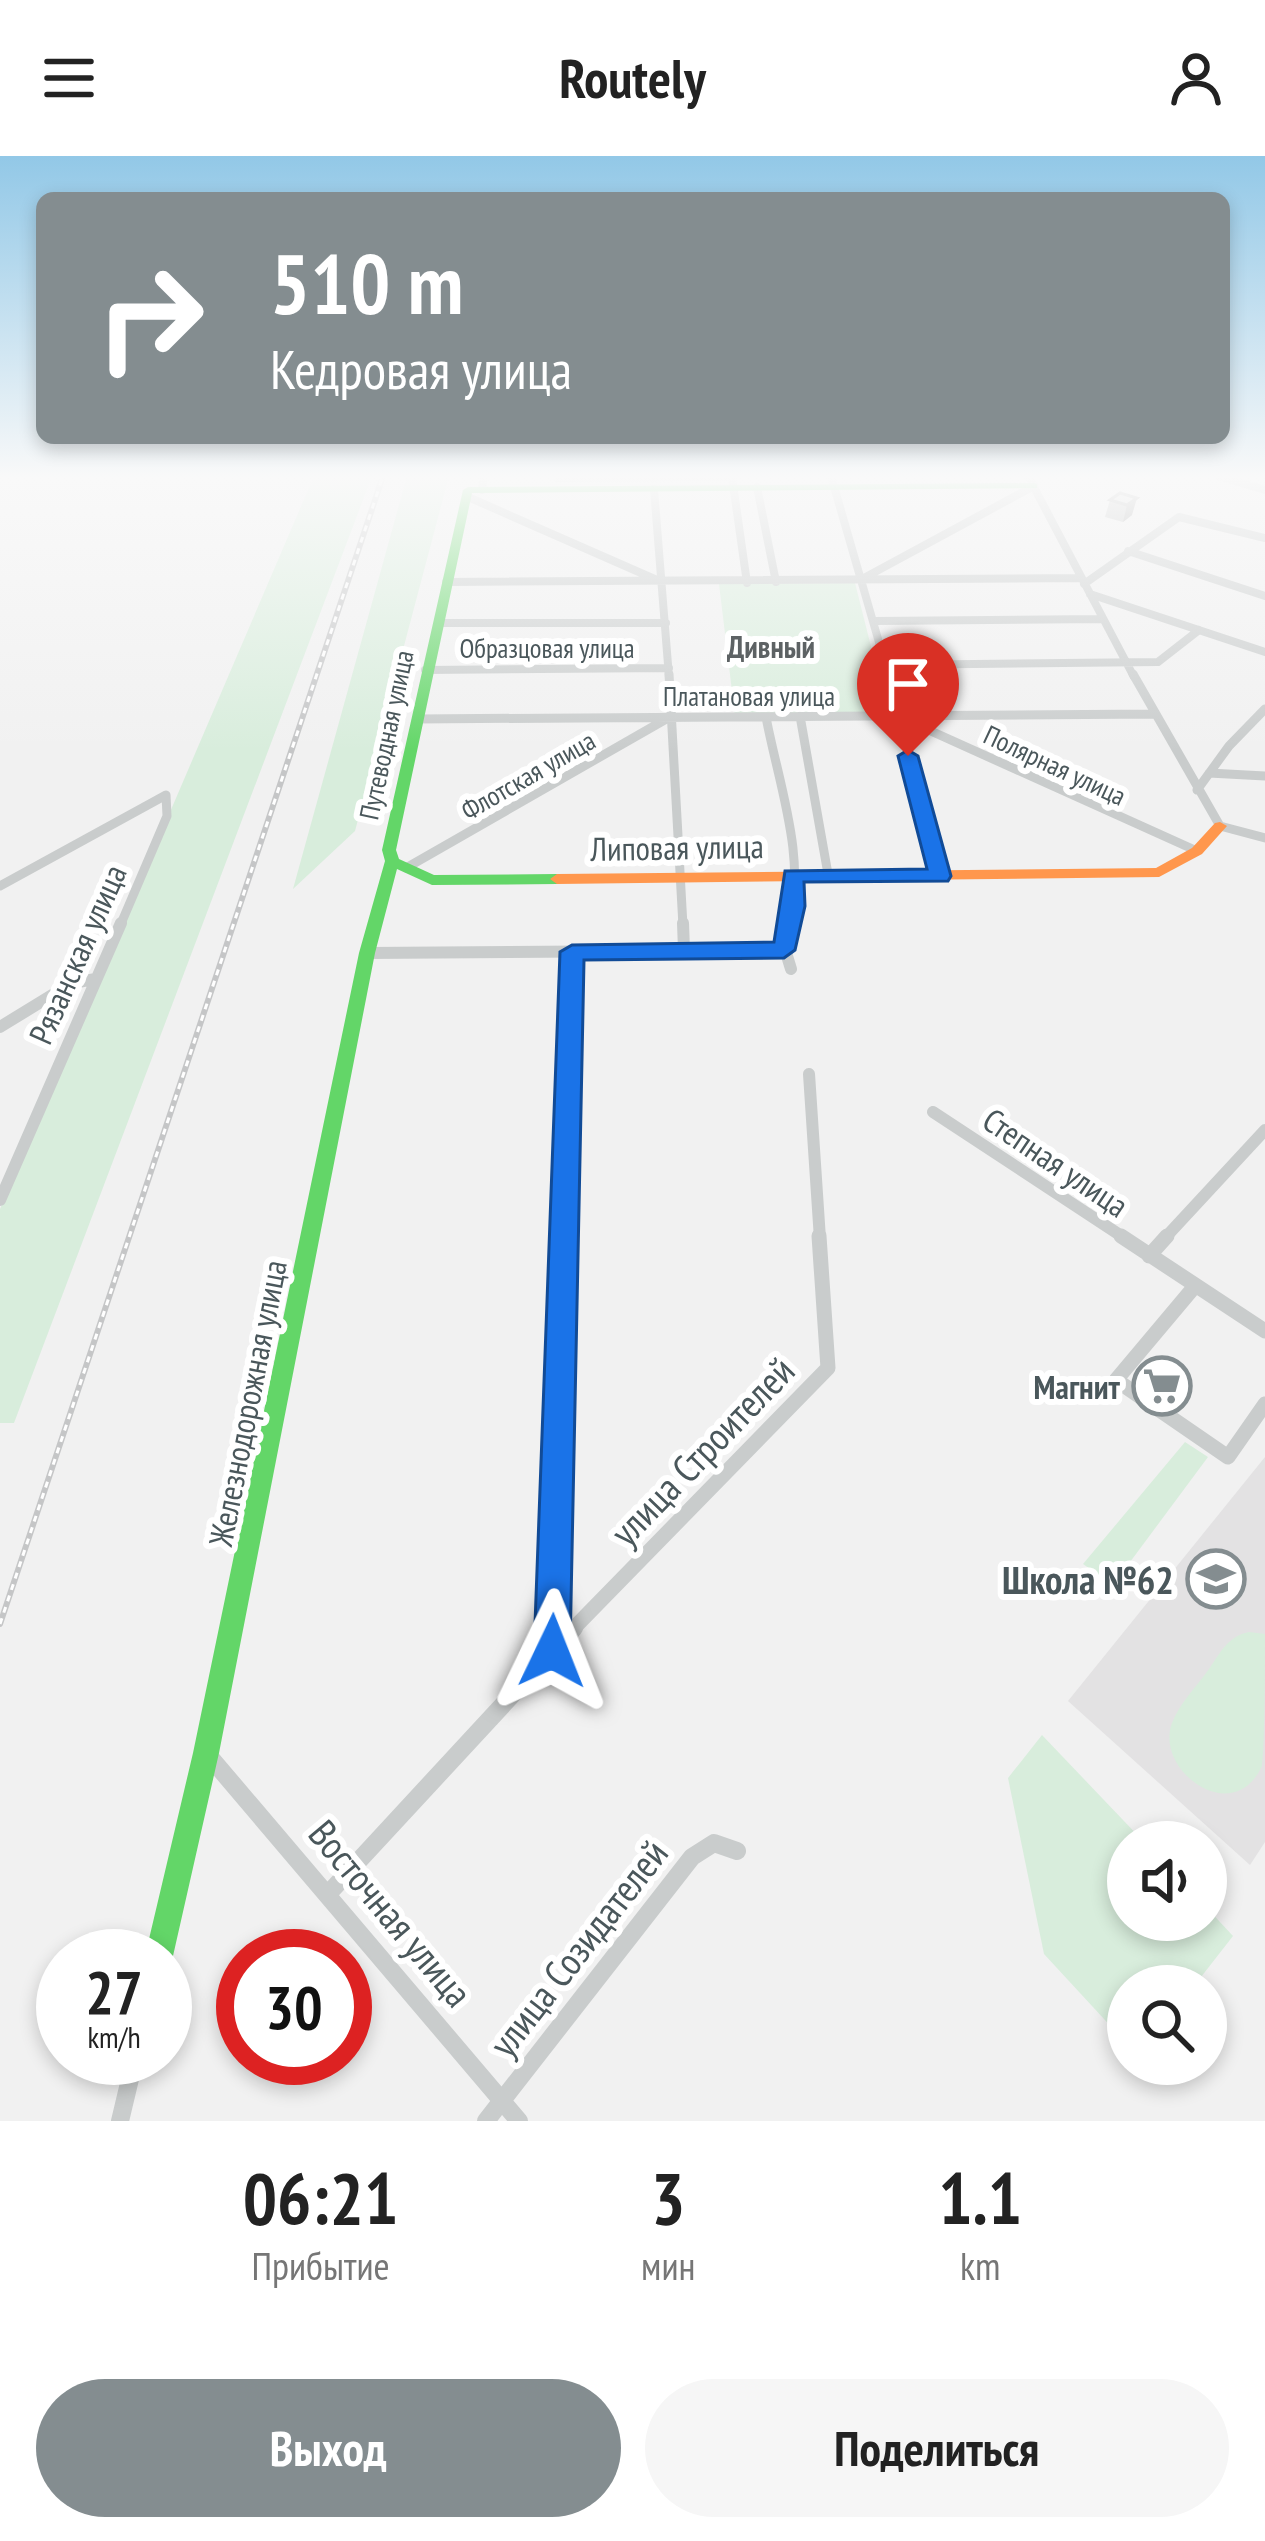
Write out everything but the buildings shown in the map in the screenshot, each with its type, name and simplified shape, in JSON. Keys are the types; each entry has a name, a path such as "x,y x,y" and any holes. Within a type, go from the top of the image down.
{"street":[{"name":"Путеводная улица","path":"396,860 425,670 450,568"},
{"path":"633,568 664,583"},
{"path":"662,568 684,950"},
{"path":"745,568 747,583"},
{"path":"773,568 776,582"},
{"path":"857,568 940,876"},
{"path":"861,580 882,568"},
{"path":"1076,568 1220,826 1265,838"},
{"path":"1085,585 1107,568"},
{"path":"1179,568 1265,596"},
{"path":"446,582 861,580 1085,585 1265,652"},
{"path":"875,621 1103,619"},
{"path":"437,623 666,623"},
{"path":"886,665 1167,659 1199,630"},
{"name":"Образцовая улица","path":"425,670 669,668"},
{"path":"1197,790 1265,709"},
{"name":"Платановая улица","path":"417,719 1154,714"},
{"path":"800,716 828,874"},
{"name":"Полярная улица","path":"897,716 1197,851"},
{"name":"Флотская улица","path":"396,860 669,717"},
{"path":"766,717 793,875 794,906 784,950 791,969"},
{"path":"1209,773 1265,776"},
{"name":"Рязанская улица","path":"0,886 166,795 167,816 159,838 0,1200"},
{"name":"Липовая улица","path":"396,860 432,880 1159,872 1197,851 1220,826"},
{"name":"Железнодорожная улица","path":"165,1929 206,1753 367,953 396,860"},
{"path":"367,953 784,950"},
{"path":"552,1651 572,952"},
{"path":"0,1027 70,984 94,979"},
{"name":"улица Строителей","path":"328,1894 552,1651 828,1368 809,1074"},
{"name":"Степная улица","path":"934,1112 1265,1331"},
{"name":"Степная улица","path":"1149,1256 1265,1130"},
{"path":"1196,1286 1116,1380 1228,1457 1265,1404"},
{"name":"Восточная улица","path":"206,1753 519,2121"},
{"name":"улица Созидателей","path":"487,2121 692,1857 714,1843 737,1851"},
{"path":"120,2121 129,2085"}],"shaded area":[{"name":"Школа №62","path":"1265,1457 1265,1842 1250,1865 1227,1844 1227,1821 1201,1821 1068,1701"}],"green space":[{"path":"275,568 337,568 14,1423 0,1423 0,1209"},
{"path":"382,568 425,568 355,831 293,889"},
{"path":"855,583 888,714 735,716 719,584"},
{"path":"1185,1442 1208,1457 1113,1585 1083,1564"},
{"path":"1249,1632 1265,1634 1262,1766 1249,1784 1233,1792 1216,1792 1199,1786 1174,1758 1172,1723 1225,1646"},
{"path":"1042,1735 1124,1821 1107,1821 1107,1941 1227,1941 1227,1930 1233,1936 1210,1965 1107,1965 1107,2022 1044,1954 1008,1778"}],"railway":[{"path":"0,1624 352,568"}],"traffic: fast":[{"path":"451,568 389,850 392,861 432,880 557,879"},
{"path":"165,1929 206,1753 367,953 392,861"}],"traffic: slow":[{"path":"557,879 1159,872 1197,851 1220,826"}],"place":[{"name":"Магнит","path":"1162,1386"},
{"name":"Школа №62","path":"1216,1579"}],"district":[{"name":"Дивный","path":"771,646"}],"route":[{"path":"552,1651 572,952 784,950 788,916 794,906 793,875 940,876 908,756"}]}
